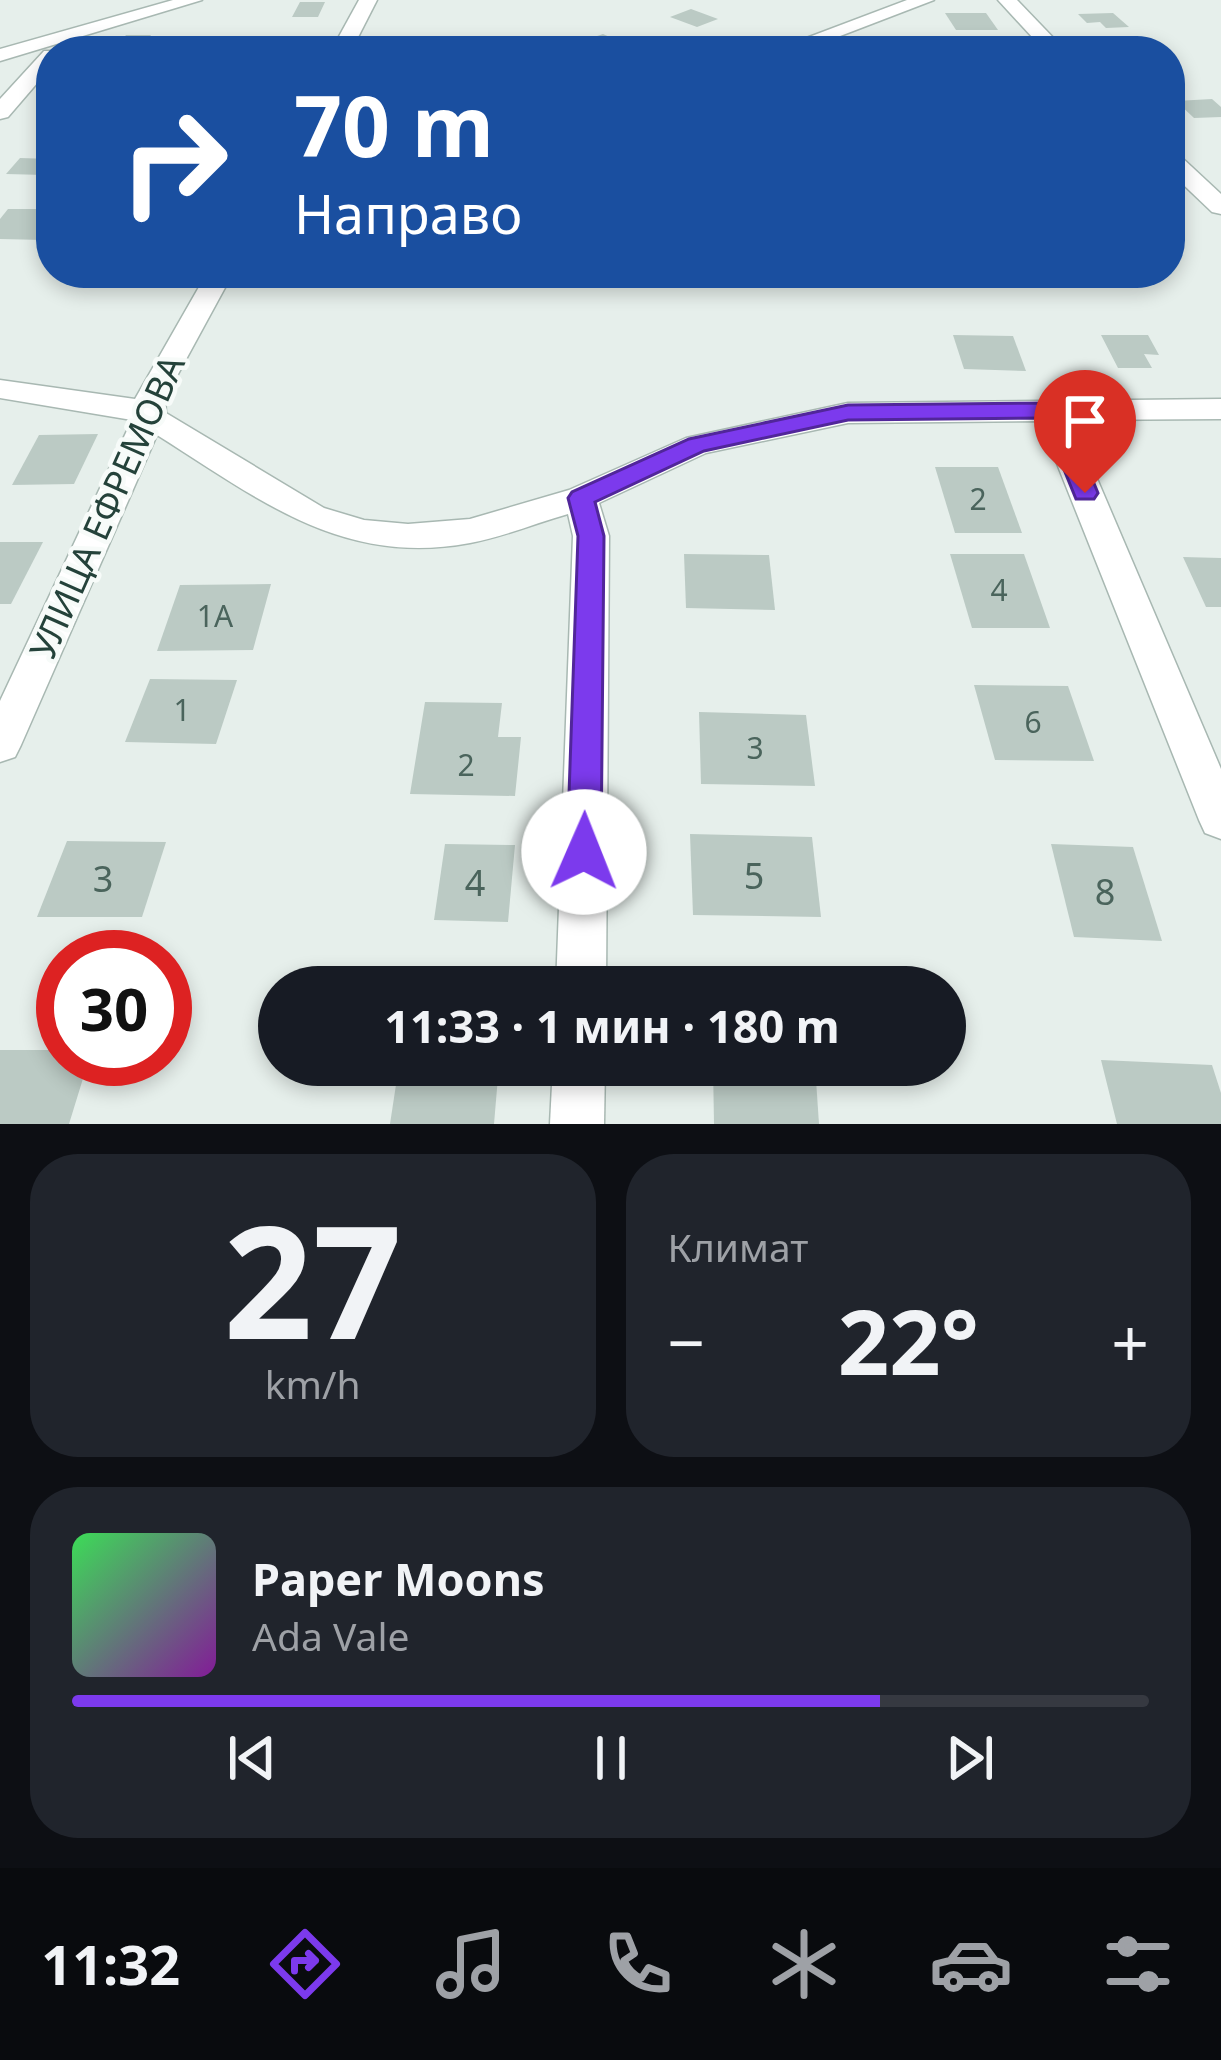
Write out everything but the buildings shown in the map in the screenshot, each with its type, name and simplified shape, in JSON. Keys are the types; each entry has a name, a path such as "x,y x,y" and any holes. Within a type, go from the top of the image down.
{"street":[{"path":"88,36 193,0"},
{"path":"348,36 368,0"},
{"path":"824,36 925,0"},
{"path":"1007,0 1042,36"},
{"path":"0,55 36,51"},
{"path":"0,112 36,65"},
{"path":"1185,173 1221,207"},
{"name":"УЛИЦА ЕФРЕМОВА","path":"0,745 150,415 150,398 212,288"},
{"path":"0,389 136,409 312,516 363,532 408,536 470,531 581,498 697,445 848,412 1221,409"},
{"path":"1052,411 1221,820"},
{"path":"581,498 591,536 581,966"},
{"path":"578,1124 579,1086"}],"route":[{"path":"584,852 591,536 581,498 697,445 848,412 1052,411 1085,493"}]}
